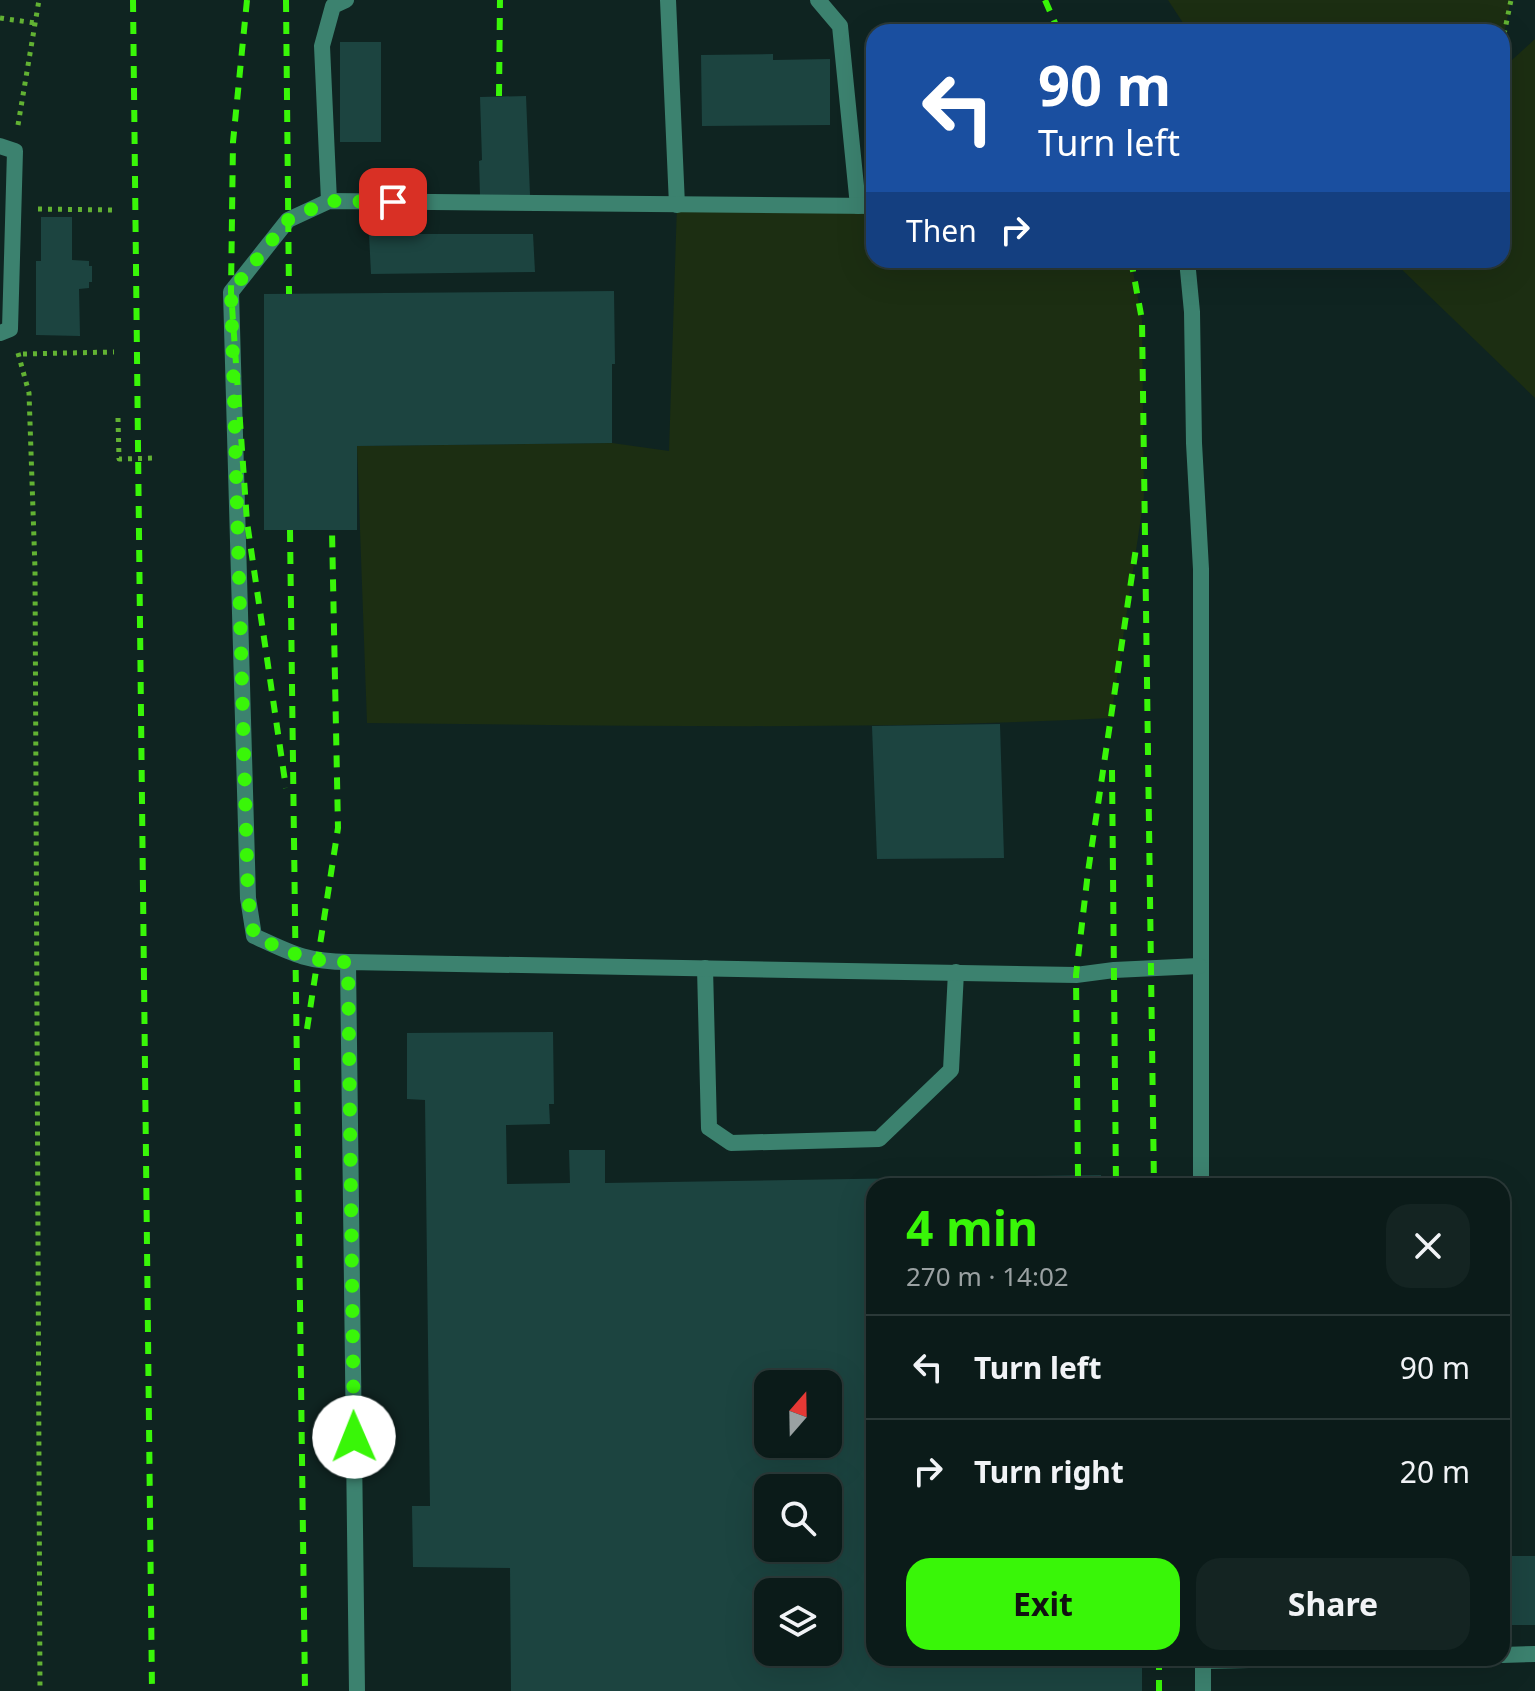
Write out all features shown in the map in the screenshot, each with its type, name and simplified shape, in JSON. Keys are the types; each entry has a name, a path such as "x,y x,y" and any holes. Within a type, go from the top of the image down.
{"lane":[{"path":"329,201 322,46 333,6 346,0"},
{"path":"668,0 677,205"},
{"path":"818,0 840,26 866,206 329,201 288,220 231,292 248,882 254,936 298,957 317,962 1076,975 1199,966"},
{"path":"5,331 13,209 7,148"},
{"path":"1188,268 1201,569 1201,1178"},
{"path":"348,962 357,1691"},
{"path":"705,968 709,1128 731,1143 879,1139 951,1070 956,972"},
{"path":"1510,1655 1535,1654"},
{"path":"1203,1666 1203,1691"}],"path":[{"path":"7,148 39,0"},
{"path":"1506,24 1511,0"},
{"path":"0,18 35,23"},
{"path":"13,209 112,210"},
{"path":"5,331 18,354 29,393 35,569 40,1691"},
{"path":"18,354 114,352"},
{"path":"118,418 119,459 156,458"}],"green space":[{"path":"1168,0 1511,0 1506,24 1184,24"},
{"path":"1535,39 1535,398 1400,268 1510,268 1510,62"},
{"path":"866,204 866,268 1132,268 1142,320 1144,497 1111,718 832,726 367,723 357,446 612,443 669,451 677,205"}],"building":[{"path":"340,42 381,42 381,142 340,142"},
{"path":"773,54 773,60 830,59 830,125 702,126 701,55"},
{"path":"526,96 530,195 480,195 480,97"},
{"path":"41,217 72,217 72,260 89,261 89,266 92,266 89,288 79,289 80,336 36,335 36,261 41,261"},
{"path":"369,234 533,234 535,272 371,274"},
{"path":"614,291 612,443 357,446 357,530 264,530 264,294"},
{"path":"1000,724 1004,858 877,859 872,726"},
{"path":"553,1032 554,1104 549,1104 550,1124 506,1125 507,1184 570,1183 569,1150 605,1150 605,1183 866,1179 866,1666 1142,1666 1142,1691 511,1691 510,1568 413,1567 412,1506 430,1506 425,1100 407,1099 407,1033"},
{"path":"1101,1175 1101,1178 915,1178"},
{"path":"1510,1556 1535,1556 1535,1625 1510,1625"}],"railway":[{"path":"133,0 152,1691"},
{"path":"247,0 233,142 231,292 247,522 286,788"},
{"path":"286,0 289,294"},
{"path":"499,96 500,0"},
{"path":"1045,0 1056,24"},
{"path":"1132,268 1142,320 1154,1178"},
{"path":"290,530 305,1691"},
{"path":"307,1029 338,828 332,530"},
{"path":"1078,1176 1076,975 1088,872 1136,548"},
{"path":"1112,770 1116,1178"},
{"path":"1159,1666 1159,1691"}],"route":[{"path":"354,1437 348,962 317,962 298,957 254,936 248,898 231,292 288,220 329,201 393,202"}]}
